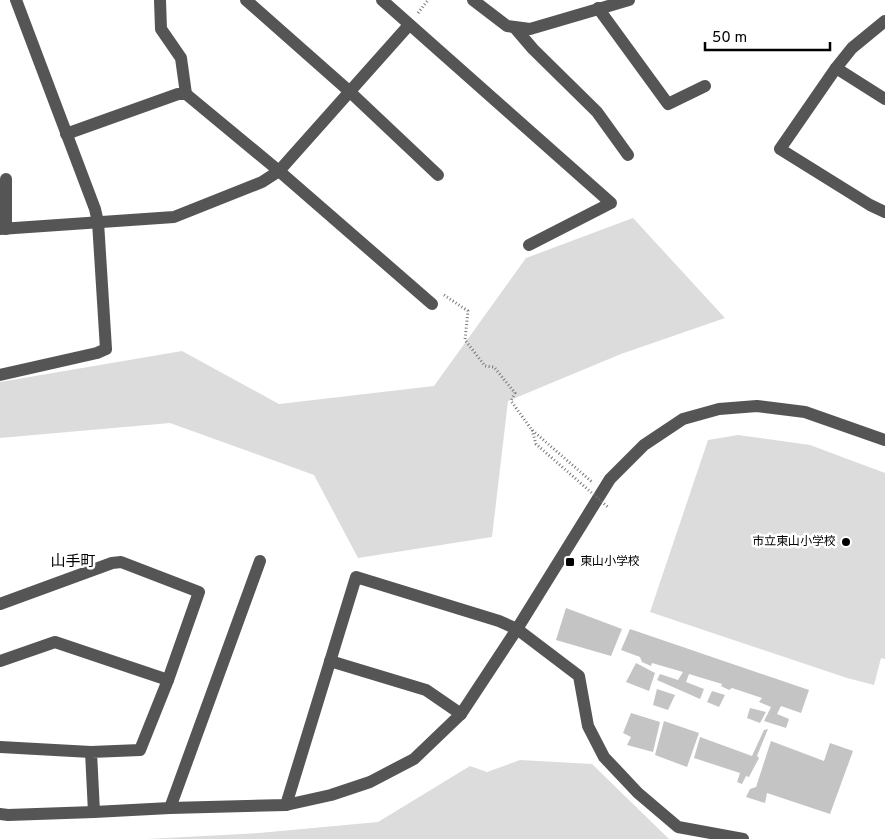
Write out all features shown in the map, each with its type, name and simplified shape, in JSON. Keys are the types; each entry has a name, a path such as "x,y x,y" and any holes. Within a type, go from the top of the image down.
{"street":[{"path":"0,374 97,353 106,348 98,222 95,209 16,0"},
{"path":"160,0 161,29 181,58 186,94"},
{"path":"246,0 349,91 438,175"},
{"path":"382,0 611,203 529,244"},
{"path":"473,0 507,26 530,29 629,0"},
{"path":"598,8 668,104 705,86"},
{"path":"885,21 852,48 780,149 870,205 885,212"},
{"path":"6,179 3,229 174,217 262,182 278,171 409,25"},
{"path":"515,28 533,49 597,112 628,156"},
{"path":"836,68 885,100"},
{"path":"66,134 178,94 186,94 432,304"},
{"path":"0,814 286,805 331,796 370,782 414,759 461,714 517,629 610,479 644,445 683,419 719,409 757,406 805,412 885,440"},
{"path":"170,808 260,561"},
{"path":"0,604 112,563 121,562 199,592 168,680 140,750 92,752 0,747"},
{"path":"286,805 356,577 499,621 517,629 578,676 588,726 604,757 638,793 678,827 743,839"},
{"path":"0,661 55,642 168,680"},
{"path":"330,661 426,690 461,714"},
{"path":"92,752 94,812"}],"path":[{"path":"432,304 440,293 468,310 465,340 485,366 494,367 515,393 511,401 532,430 595,484"},
{"path":"532,430 536,444 609,508"}],"shaded area":[{"path":"633,218 725,318 621,354 508,401 492,537 358,558 314,475 170,423 0,438 0,382 182,351 279,404 434,386 526,258"},
{"path":"738,435 810,445 885,473 885,659 881,658 874,685 847,678 650,612 708,440"},
{"path":"520,760 592,764 669,839 147,839 259,833 378,822 470,766 487,772"}],"building":[{"path":"566,608 622,629 611,656 556,640"},
{"path":"630,629 809,690 801,713 781,706 777,714 789,719 786,728 764,721 771,707 759,702 762,698 732,688 729,690 721,686 722,684 689,674 686,682 704,689 700,699 657,680 660,674 678,680 683,672 652,663 651,666 642,662 640,657 621,650"},
{"path":"636,663 655,673 649,691 626,682"},
{"path":"657,689 675,695 668,710 653,705"},
{"path":"712,691 725,695 719,707 707,702"},
{"path":"750,708 766,712 760,723 747,718"},
{"path":"631,713 660,722 653,752 627,745 631,737 623,733"},
{"path":"664,721 699,733 687,767 655,755"},
{"path":"768,729 757,756 759,758 749,777 746,776 742,784 737,782 740,773 694,758 700,737 752,756 764,730"},
{"path":"771,741 824,761 830,743 853,751 830,814 767,793 765,803 746,797 750,789 756,787"}],"place":[{"name":"市立東山小学校","path":"846,542"},
{"name":"東山小学校","path":"570,562"}],"district":[{"name":"山手町","path":"73,562"}]}
